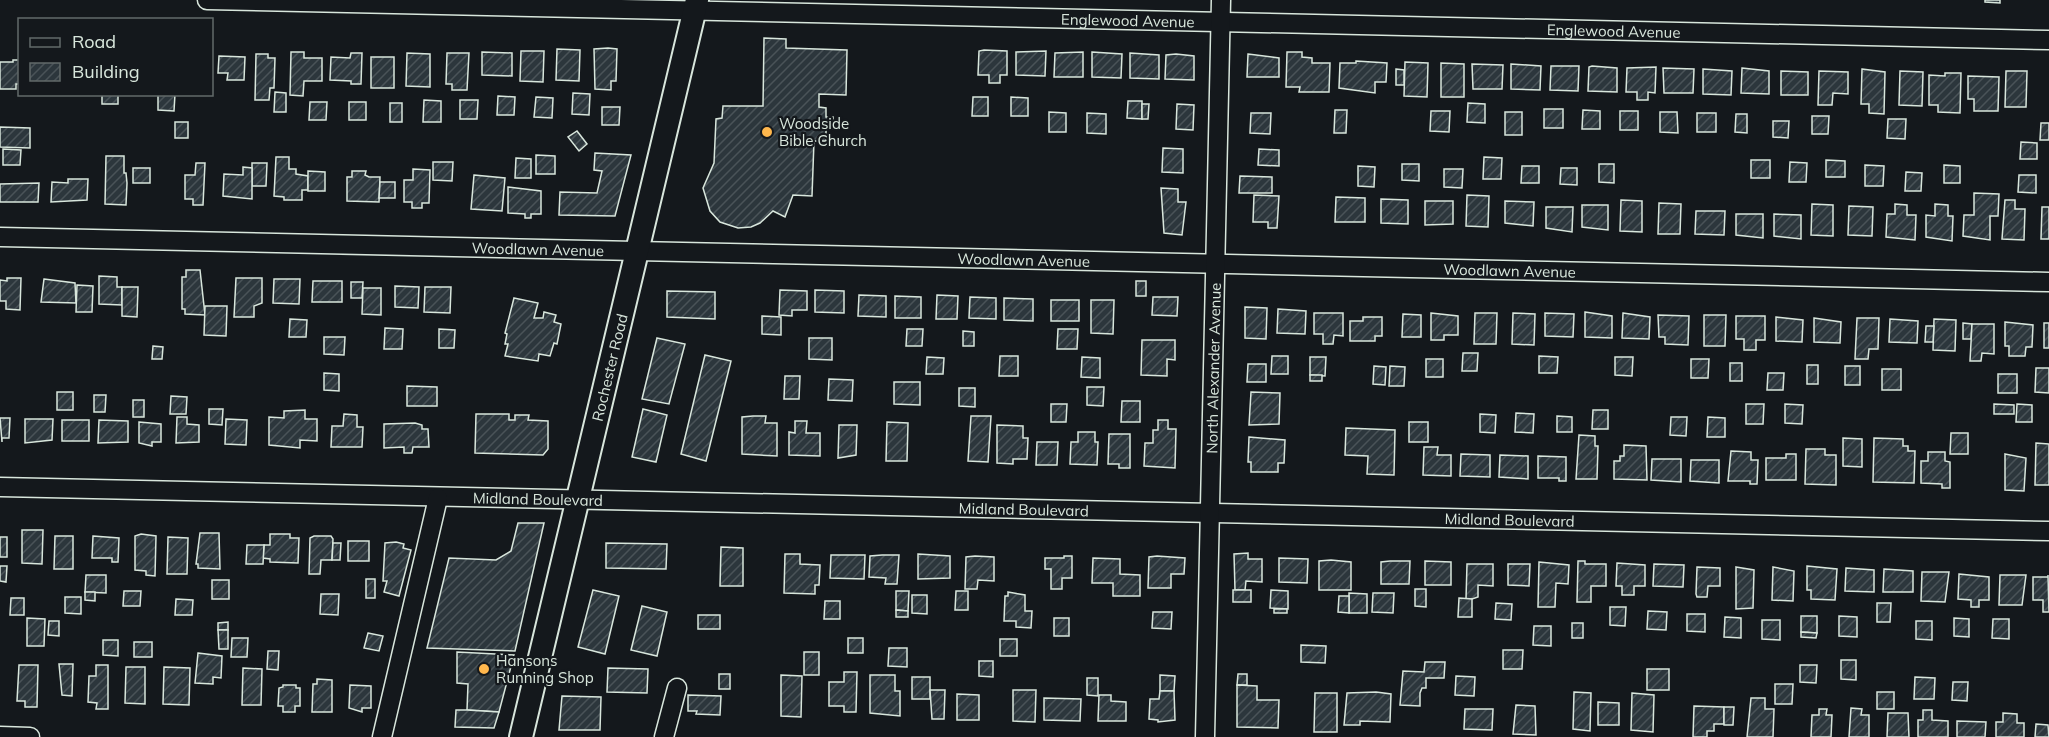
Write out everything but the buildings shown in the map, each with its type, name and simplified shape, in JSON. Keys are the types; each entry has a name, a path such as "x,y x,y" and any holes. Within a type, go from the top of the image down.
{"main road":[{"name":"Rochester Road","path":"521,737 696,5"}],"street":[{"name":"Englewood Avenue","path":"207,0 696,5 1220,22 2049,40"},
{"name":"North Alexander Avenue","path":"1205,737 1221,0"},
{"name":"Woodlawn Avenue","path":"0,237 2049,282"},
{"name":"Midland Boulevard","path":"0,487 2049,531"},
{"path":"382,737 438,498"},
{"path":"664,737 677,687"},
{"path":"0,736 30,737"}],"place":[{"name":"Woodside Bible Church","path":"767,132"},
{"name":"Hansons Running Shop","path":"484,669"}]}
